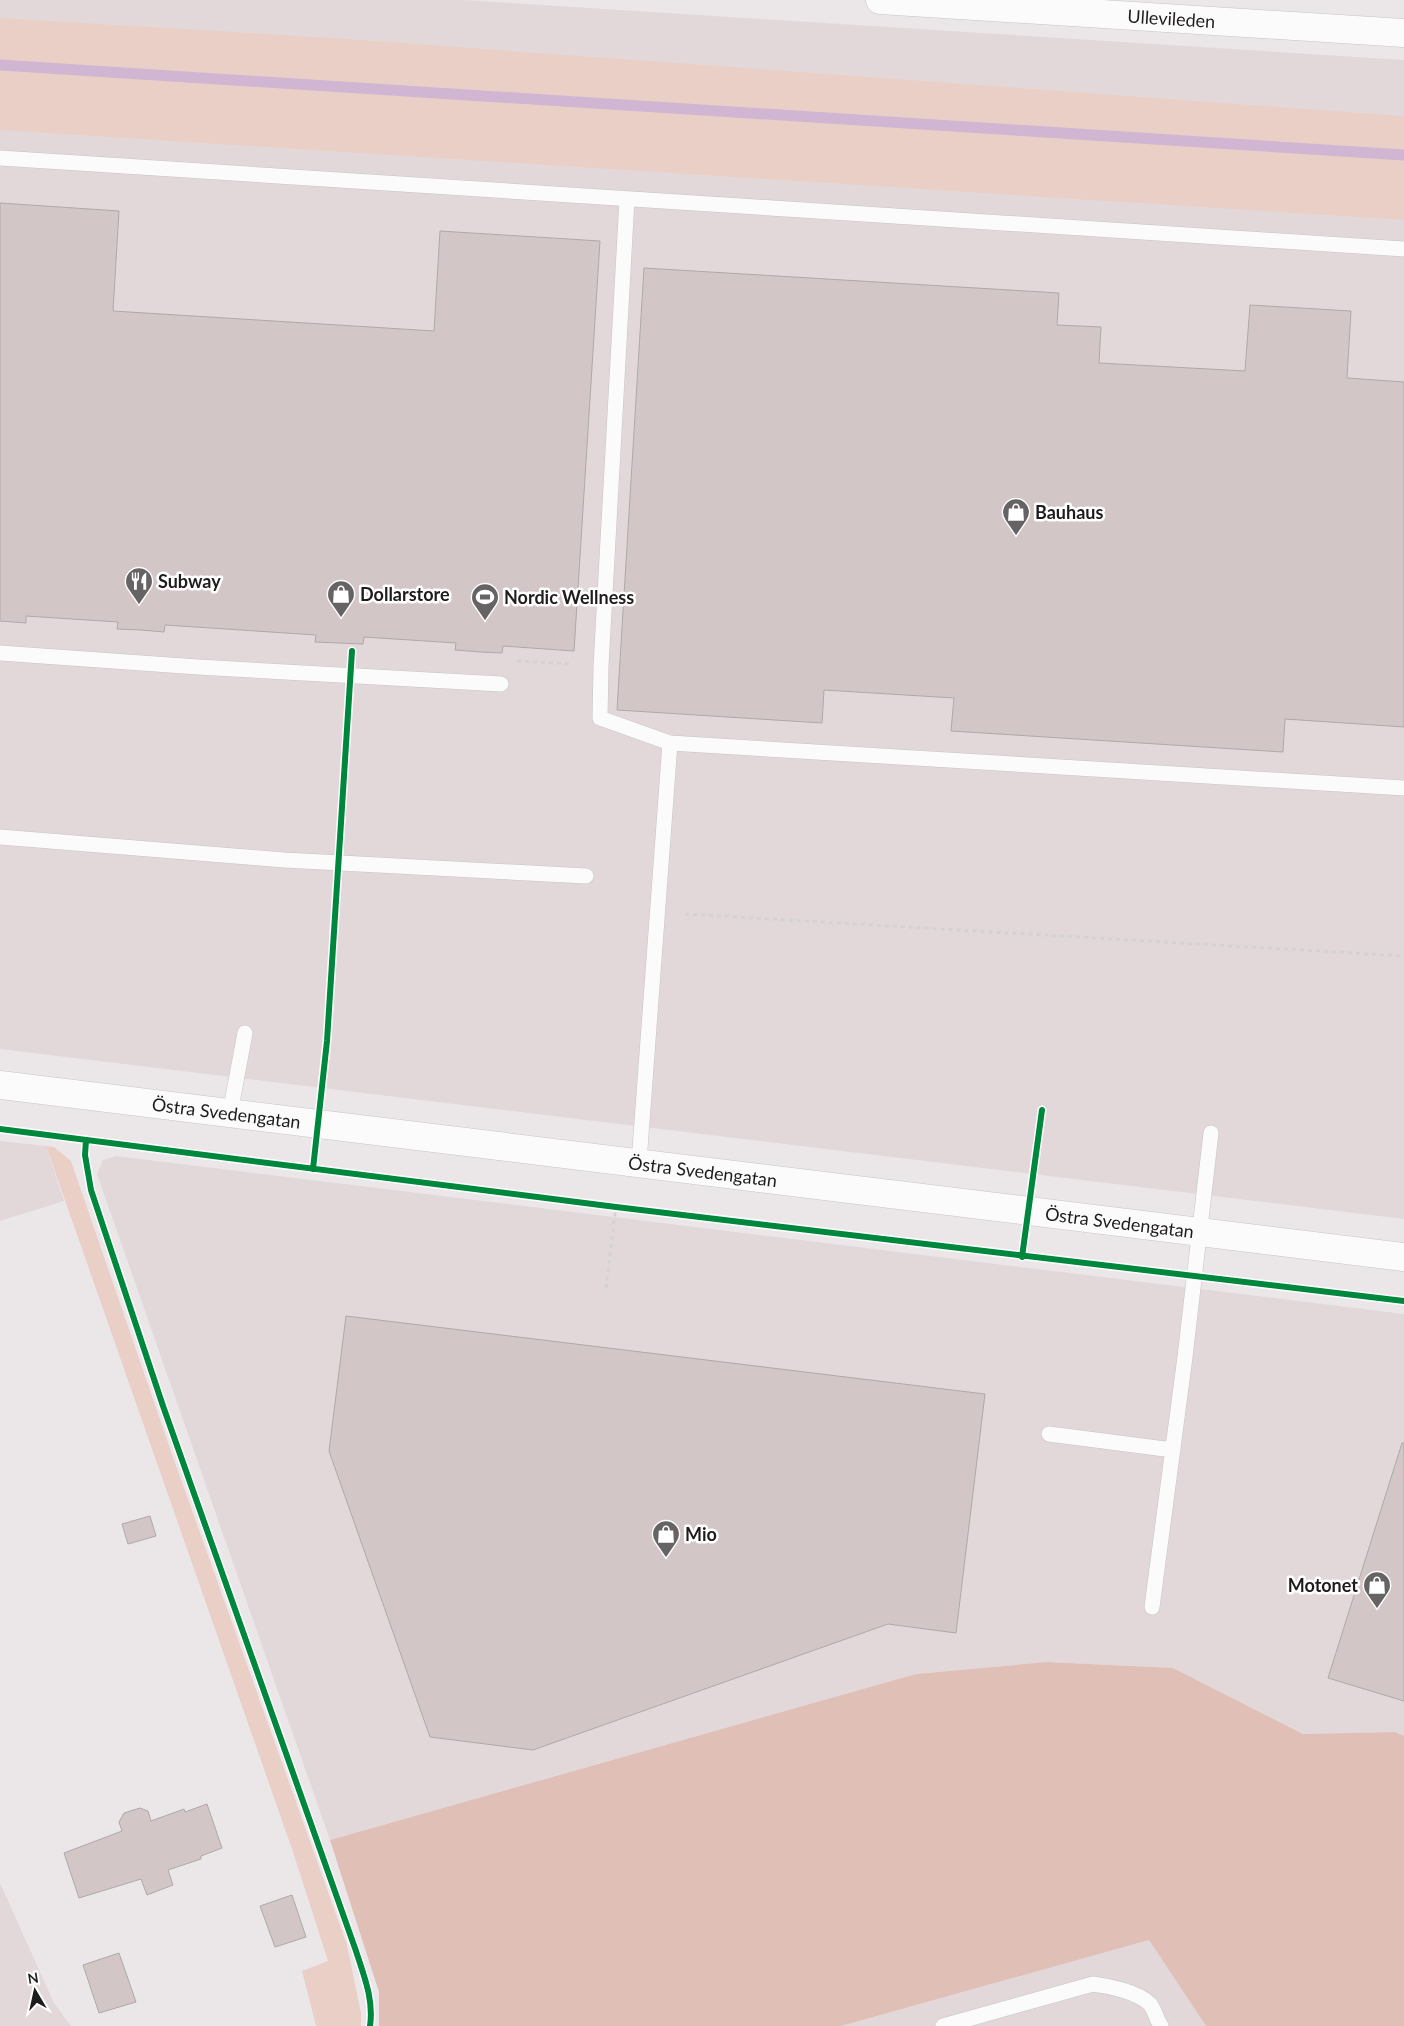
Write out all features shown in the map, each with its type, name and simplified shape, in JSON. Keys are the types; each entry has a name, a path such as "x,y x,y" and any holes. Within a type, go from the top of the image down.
{"street":[{"name":"Ullevileden","path":"880,0 1404,33"},
{"name":"Östra Svedengatan","path":"0,1085 1404,1257"}],"lane":[{"path":"0,158 1404,249"},
{"path":"626,199 602,646 600,718 670,743 1404,788"},
{"path":"0,652 207,668 501,684"},
{"path":"639,1162 670,743"},
{"path":"0,837 284,860 586,876"},
{"path":"230,1112 245,1033"},
{"path":"1152,1607 1211,1133"},
{"path":"1050,1434 1173,1450"},
{"path":"943,2026 1093,1984 1113,1986 1133,1994 1150,2004 1160,2026"}],"path":[{"path":"657,912 1404,956"},
{"path":"606,1288 616,1207"}],"shaded area":[{"path":"0,0 464,0 1404,60 1404,1219 0,1049"},
{"path":"0,18 334,38 1404,116 1404,220 0,130"},
{"path":"0,1141 46,1146 64,1201 0,1221"},
{"path":"46,1146 54,1147 71,1161 173,1457 347,1945 361,2013 361,2026 316,2026 302,1971 328,1961 293,1852"},
{"path":"116,1156 1404,1314 1404,1736 1395,1732 1303,1734 1173,1668 1047,1662 916,1674 330,1840 97,1174 103,1160"},
{"path":"1047,1662 1173,1668 1303,1734 1395,1732 1404,1736 1404,2026 1206,2026 1149,1940 841,2026 379,2026 379,1992 330,1840 916,1674"},
{"path":"0,1883 54,2003 71,2026 0,2026"},
{"path":"1149,1940 1206,2026 841,2026"}],"building":[{"path":"0,203 119,211 113,311 434,331 440,231 600,241 574,651 503,646 502,653 481,652 455,650 456,643 364,637 363,644 315,642 316,635 165,625 164,632 117,629 118,622 26,616 26,623 0,621"},
{"name":"Bauhaus","path":"644,268 1059,293 1057,325 1101,327 1099,363 1245,371 1250,305 1351,311 1347,378 1404,382 1404,727 1285,719 1283,752 951,731 954,698 824,690 822,723 617,710"},
{"name":"Mio","path":"346,1316 985,1394 956,1633 888,1624 533,1750 430,1737 329,1451"},
{"name":"Motonet","path":"1402,1443 1404,1443 1404,1701 1328,1678"},
{"path":"150,1516 156,1536 128,1544 122,1524"},
{"path":"207,1804 222,1848 201,1856 201,1859 168,1870 173,1885 147,1895 141,1879 79,1898 64,1853 122,1831 119,1822 124,1813 140,1808 148,1811 151,1821 184,1809 185,1812"},
{"path":"292,1895 306,1937 275,1947 260,1906"},
{"path":"119,1953 136,2002 99,2013 83,1965"}],"waterway":[{"path":"0,65 1404,155"}],"cycle path":[{"path":"313,1169 327,1041 352,651"},
{"path":"1022,1257 1042,1110"},
{"path":"0,1129 616,1207 1404,1301"},
{"path":"86,1140 85,1155 91,1190 163,1406 356,1951 371,2007 370,2026"}],"place":[{"name":"Bauhaus","path":"1016,536"},
{"name":"Subway","path":"139,605"},
{"name":"Dollarstore","path":"341,618"},
{"name":"Nordic Wellness","path":"485,621"},
{"name":"Mio","path":"666,1558"},
{"name":"Motonet","path":"1377,1609"}]}
